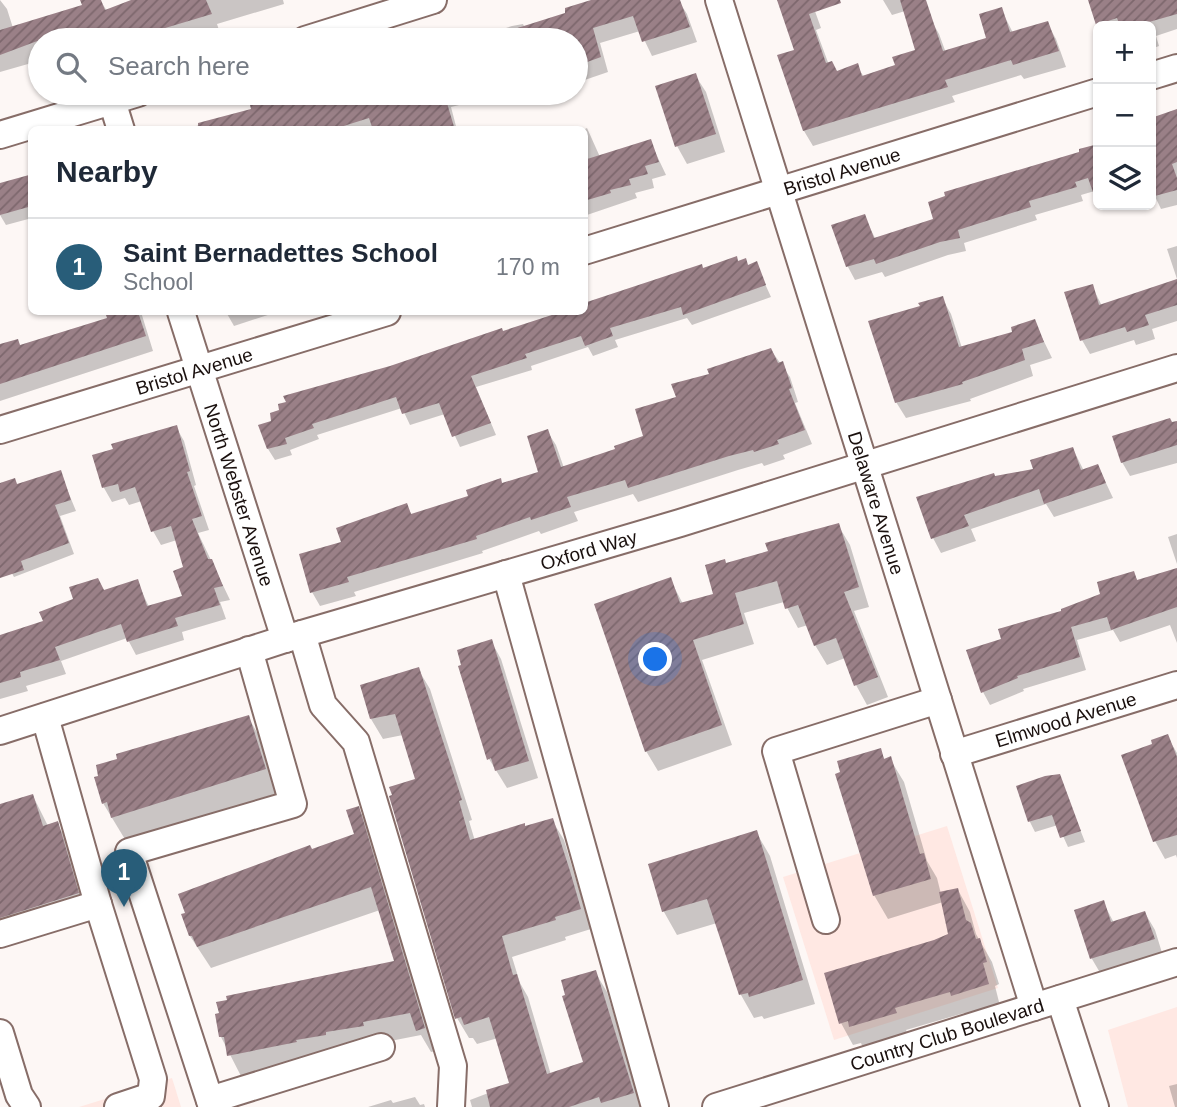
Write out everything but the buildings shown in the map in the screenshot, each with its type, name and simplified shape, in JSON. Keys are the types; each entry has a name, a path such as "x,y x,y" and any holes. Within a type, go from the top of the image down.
{"street":[{"path":"343,28 433,0"},
{"name":"Delaware Avenue","path":"719,0 1034,1007"},
{"path":"1156,74 1177,68"},
{"name":"Bristol Avenue","path":"588,250 1093,94"},
{"path":"30,126 99,105"},
{"path":"113,105 120,126"},
{"path":"0,135 28,126"},
{"name":"North Webster Avenue","path":"182,315 293,636 323,705 356,742 453,1066 451,1107"},
{"name":"Bristol Avenue","path":"0,430 377,315"},
{"name":"Oxford Way","path":"0,731 293,636 506,575 866,466 1177,368"},
{"path":"506,575 655,1107"},
{"path":"249,650 293,804 129,852 211,1103 381,1047"},
{"name":"Elmwood Avenue","path":"954,754 1177,685"},
{"path":"826,920 776,751 938,700"},
{"path":"45,717 98,904 153,1079 151,1096 118,1107"},
{"path":"0,934 98,904"},
{"name":"Country Club Boulevard","path":"716,1107 1177,962"},
{"path":"1060,999 1095,1107"},
{"path":"0,1033 19,1094 27,1107"}],"shaded area":[{"path":"947,826 998,988 834,1040 783,877"},
{"path":"1177,1007 1177,1107 1128,1107 1108,1030"},
{"path":"172,1078 181,1107 79,1107"}],"place":[{"name":"Saint Bernadettes School","path":"124,907"}]}
